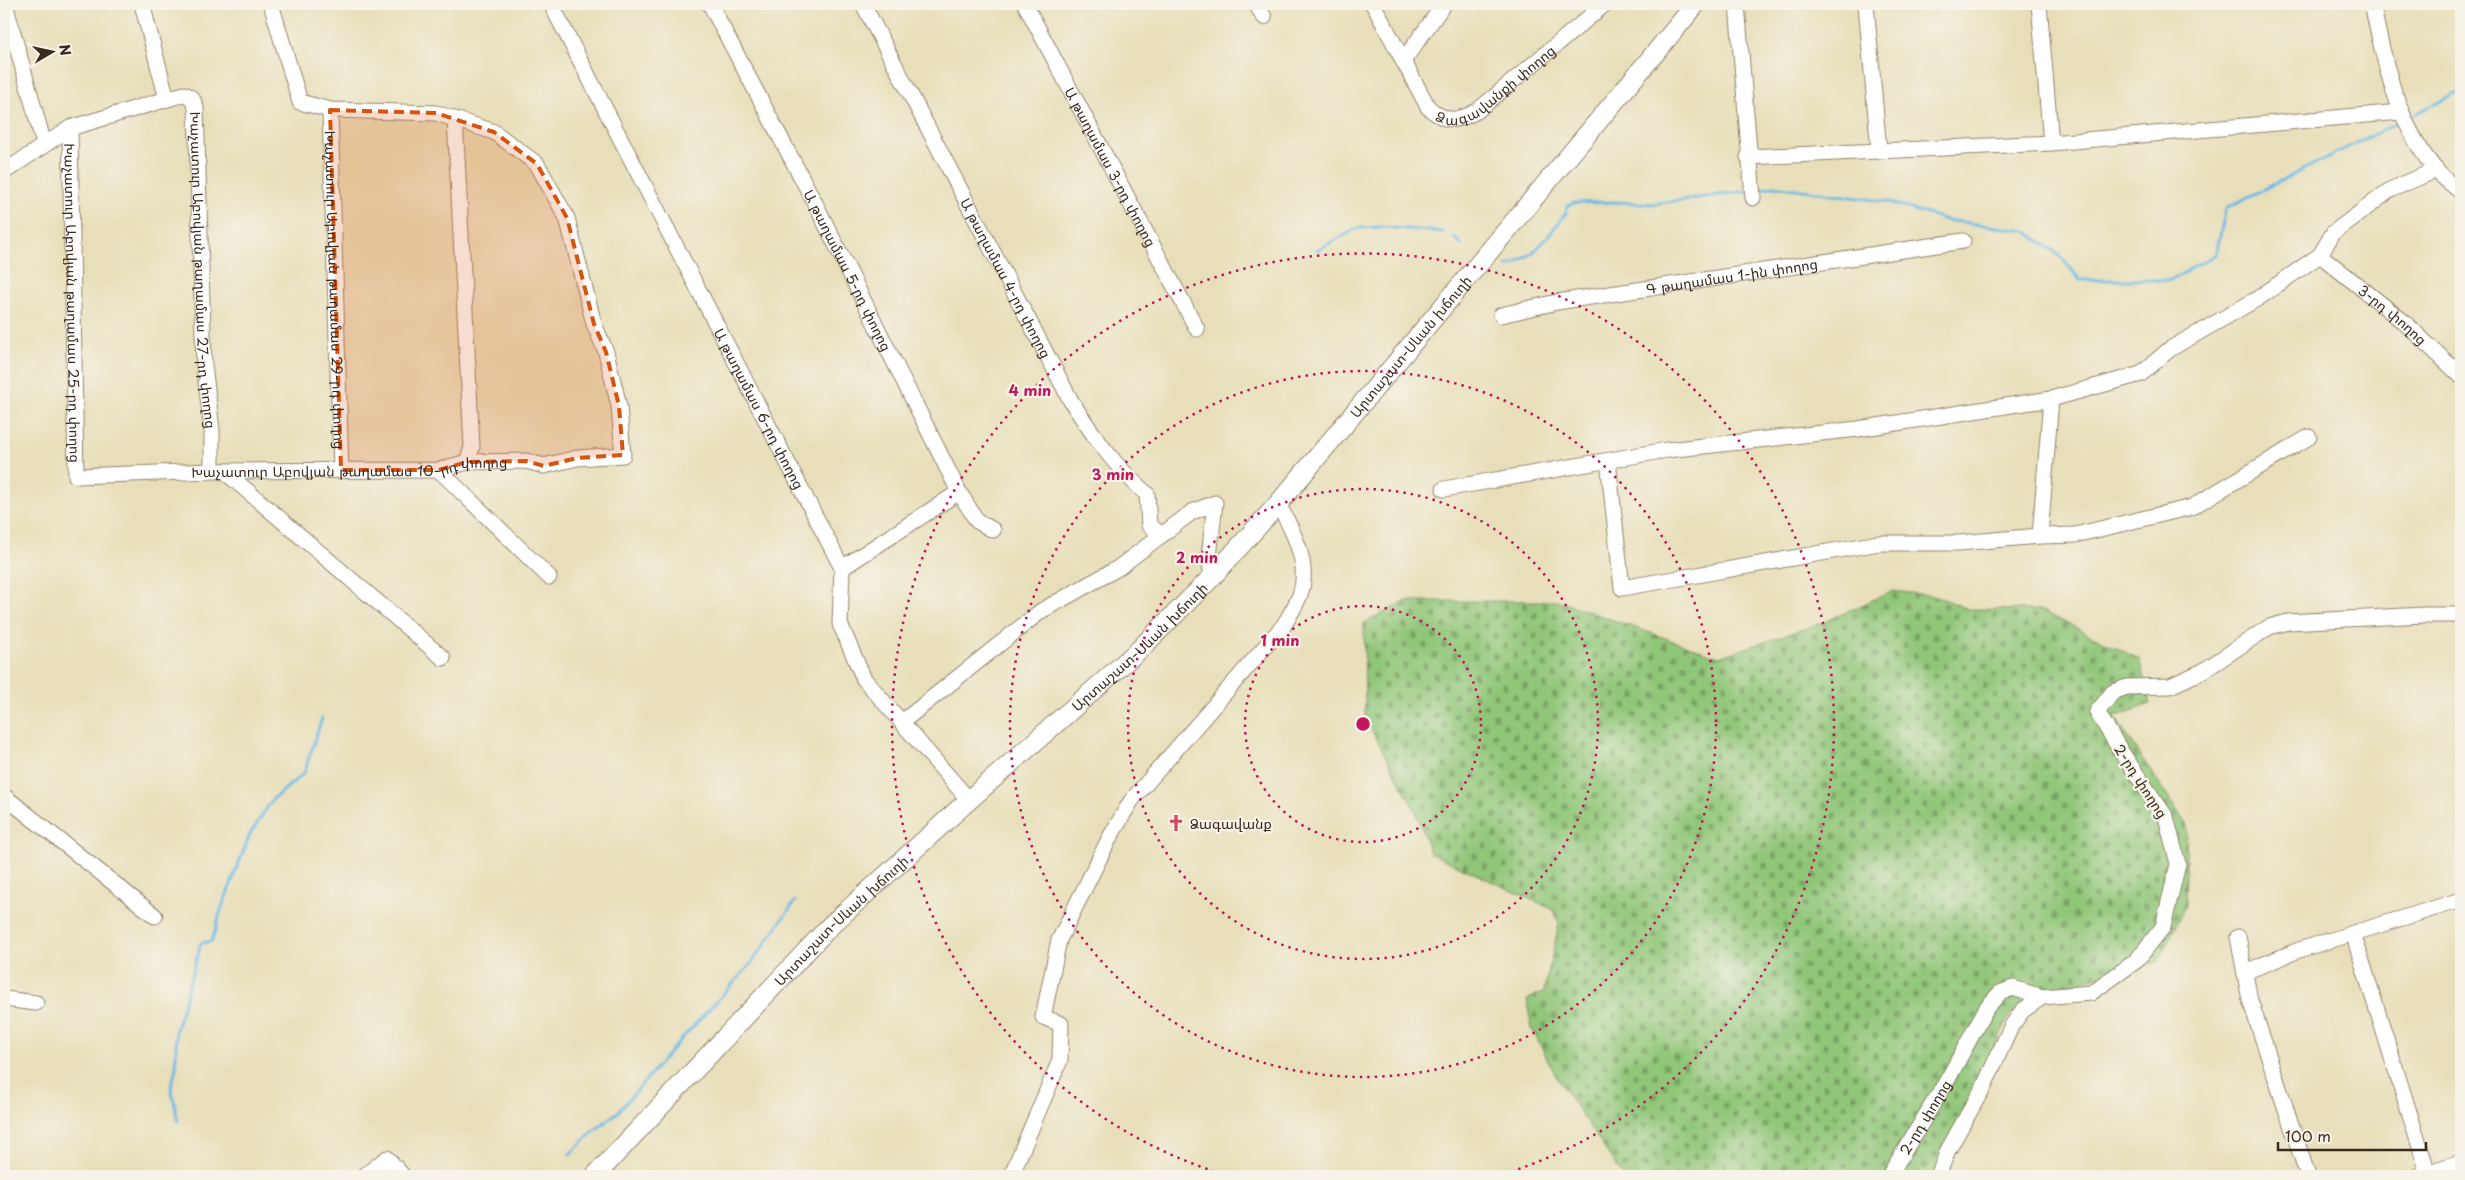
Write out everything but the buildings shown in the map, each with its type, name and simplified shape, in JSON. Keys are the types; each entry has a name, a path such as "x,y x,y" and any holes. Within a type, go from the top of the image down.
{"main road":[{"name":"Արտաշատ-Սևան խճուղի","path":"595,1176 830,926 1140,649 1212,577 1278,504 1696,4"}],"street":[{"path":"5,4 44,144"},
{"path":"4,172 70,128 167,100 142,4"},
{"path":"271,4 300,102 330,110 436,113 455,119 472,447 467,462"},
{"name":"Ա թաղամաս 6-րդ փողոց","path":"551,4 842,568 840,624 864,679 969,800"},
{"name":"Ա թաղամաս 5-րդ փողոց","path":"710,4 816,205 958,492 977,521 993,530"},
{"name":"Ա թաղամաս 4-րդ փողոց","path":"863,4 1071,401 1102,448 1122,473 1147,494 1149,525 1162,535"},
{"name":"Ա թաղամաս 3-րդ փողոց","path":"1025,4 1197,329"},
{"path":"1256,4 1264,18"},
{"name":"Ձագավանքի փողոց","path":"1373,4 1428,107 1437,115 1447,119 1463,119 1477,111 1605,4"},
{"path":"1403,60 1444,4"},
{"path":"1737,4 1748,158 1753,198"},
{"path":"1866,4 1879,151"},
{"path":"2039,4 2051,143"},
{"path":"2372,4 2401,112 2410,133 2436,170 2461,192"},
{"name":"Խաչատուր Աբովյան թաղամաս 27-րդ փողոց","path":"167,100 184,94 189,95 196,108 204,364 218,471"},
{"name":"Խաչատուր Աբովյան թաղամաս 29-րդ փողոց","path":"330,110 341,470"},
{"path":"1748,158 2051,143 2401,112"},
{"name":"Խաչատուր Աբովյան թաղամաս 10-րդ փողոց","path":"76,476 218,471 439,470 467,462 526,461 544,466 577,458 623,455 618,406 608,361 594,324 567,218 537,164 494,132 455,119"},
{"name":"Խաչատուր Աբովյան թաղամաս 25-րդ փողոց","path":"70,128 76,476"},
{"path":"1444,489 1667,450 1858,429 2051,399 2141,374 2170,349 2257,299 2320,255 2333,233 2390,190 2436,170"},
{"name":"Գ թաղամաս 1-ին փողոց","path":"1500,315 1556,302 1963,241"},
{"name":"3-րդ փողոց","path":"2320,255 2406,323 2461,376"},
{"path":"2040,536 2051,399"},
{"path":"1608,461 1622,588 1879,543 1959,543 2075,535 2192,507 2309,437"},
{"path":"439,470 549,577"},
{"path":"218,471 444,658"},
{"path":"842,568 958,492"},
{"path":"902,722 1041,611 1118,568 1192,512 1215,503 1209,557 1212,577"},
{"path":"1011,1176 1060,1060 1061,1024 1043,1017 1059,940 1108,839 1131,801 1284,625 1300,597 1303,568 1292,528 1278,504"},
{"name":"2-րդ փողոց","path":"1889,1176 1948,1079 1987,1007 2000,993 2013,988 2042,997 2091,994 2136,961 2163,927 2178,864 2166,818 2097,712 2113,692 2127,687 2170,686 2203,671 2269,627 2288,622 2461,615"},
{"path":"4,796 155,916"},
{"path":"2245,972 2353,932 2461,900"},
{"path":"2353,932 2425,1175 2461,1162"},
{"path":"2238,937 2250,1000 2308,1176"},
{"path":"1938,1176 1948,1150 1984,1086 2010,1028 2022,1011 2042,997"},
{"path":"4,999 36,1003"},
{"path":"364,1176 386,1158 403,1176"}],"highlighted area":[{"path":"330,110 436,113 494,132 537,164 567,218 594,324 606,352 619,406 623,455 577,458 544,466 526,461 467,462 439,470 341,470"}],"green space":[{"path":"1893,591 1937,596 1968,609 2040,610 2139,659 2150,704 2115,717 2187,826 2185,906 2158,962 2037,993 2010,1015 1933,1176 1623,1176 1557,1078 1531,1027 1527,1000 1544,991 1559,924 1554,910 1430,853 1417,814 1365,718 1364,623 1406,601 1559,601 1719,657 1824,622"}],"waterway":[{"path":"2409,117 2457,93 2461,96"},
{"path":"1756,190 1774,186 1889,202 1946,220 2026,231 2060,256 2080,280 2171,280 2216,254 2226,208 2401,121"},
{"path":"1507,266 1526,258 1541,245 1566,213 1567,207 1573,203 1616,202 1653,204 1748,191"},
{"path":"1317,250 1358,228 1382,227 1443,232"},
{"path":"1454,237 1461,244"},
{"path":"178,1121 171,1087 176,1068 176,1030 201,943 212,941 221,910 250,834 272,800 304,773 322,718"},
{"path":"570,1154 594,1131 618,1112 677,1044 751,964 795,901"}],"place":[{"name":"Ձագավանք","path":"1176,823"}]}
